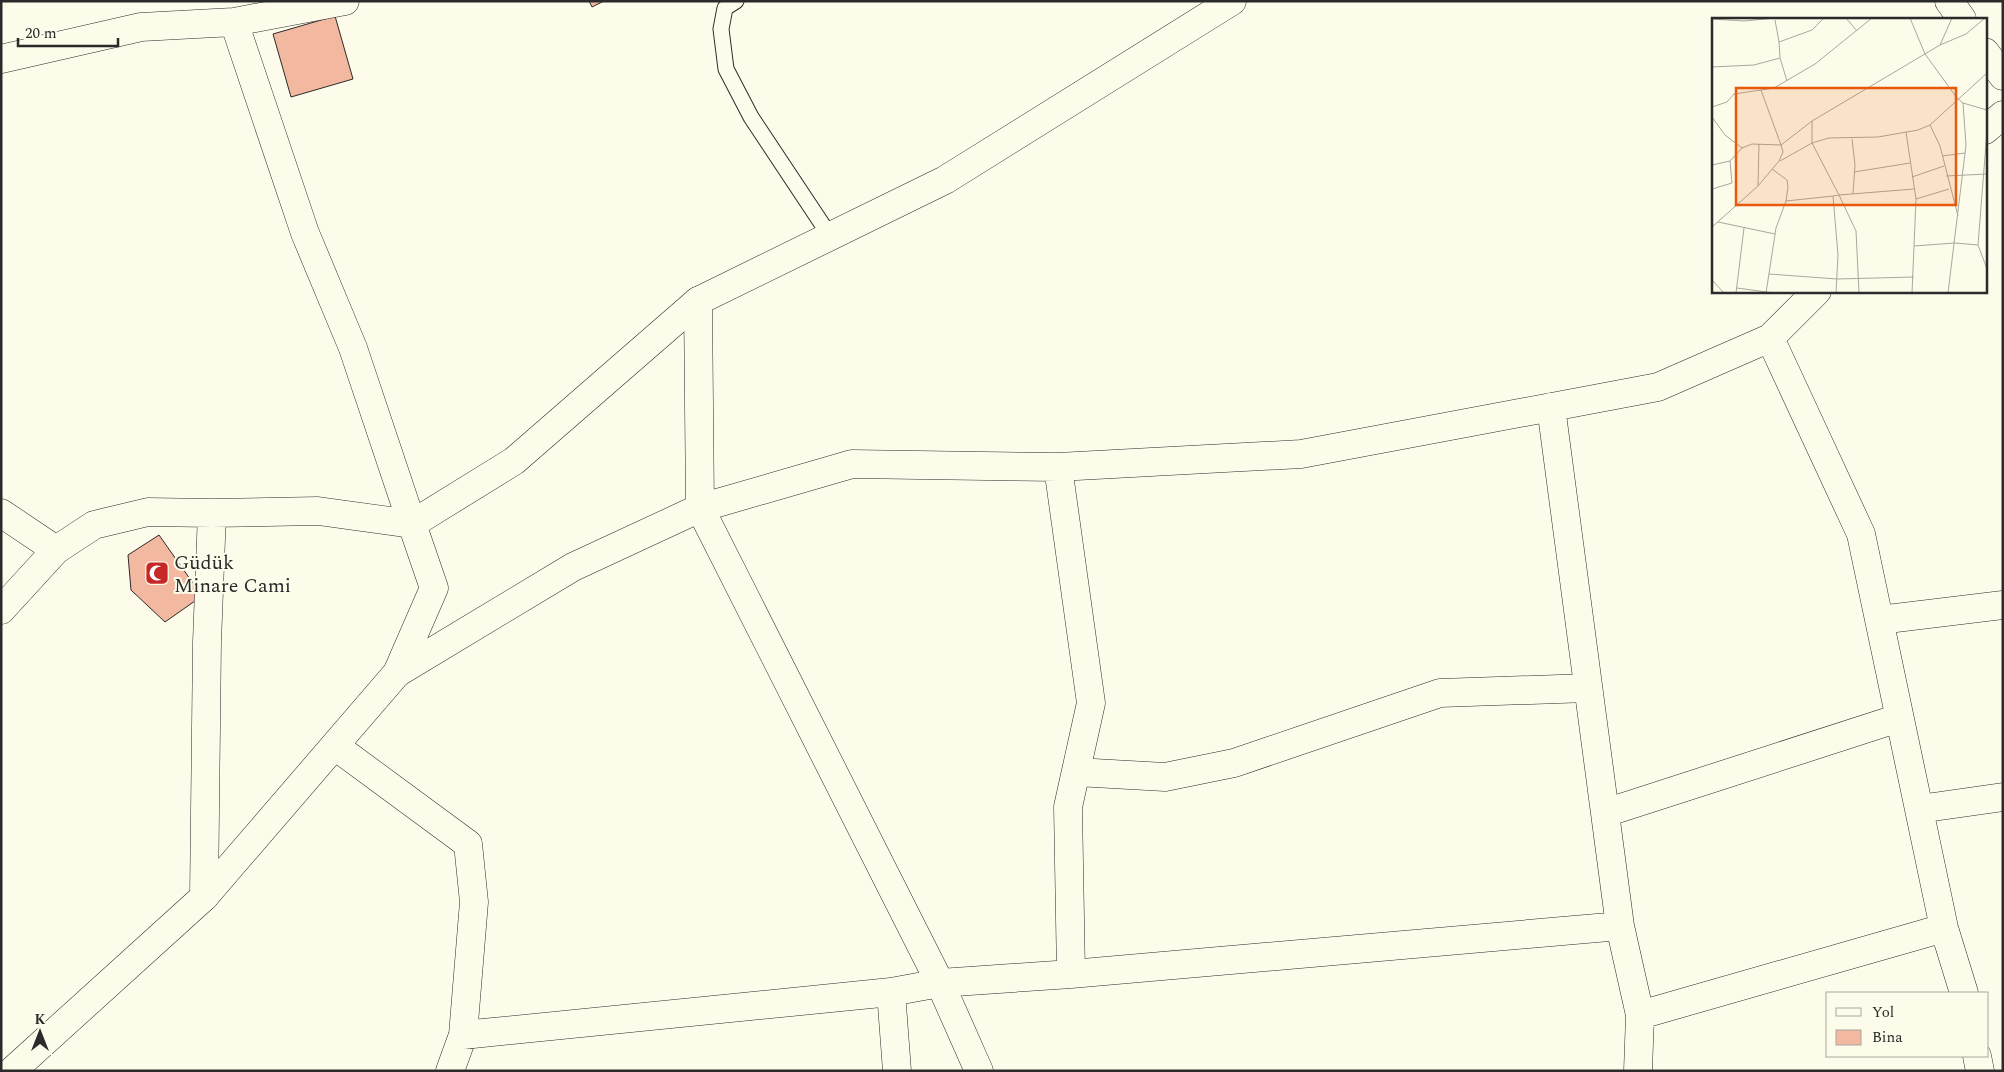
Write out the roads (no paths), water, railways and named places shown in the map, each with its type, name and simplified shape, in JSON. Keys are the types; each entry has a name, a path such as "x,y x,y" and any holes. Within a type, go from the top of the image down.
{"street":[{"path":"1,59 141,26 234,22 345,1"},
{"path":"1,610 56,550 94,525 148,512 318,511 412,524 514,461 698,300 945,180 1232,1"},
{"path":"1949,1 1961,18"},
{"path":"12,1071 204,897 397,673 434,588 353,348 305,233 234,22"},
{"path":"1986,53 2003,76"},
{"path":"1986,129 2003,115"},
{"path":"397,673 573,567 700,508 852,464 1058,467 1301,454 1658,387 1770,338 1815,292"},
{"path":"698,300 700,508 940,983 979,1071"},
{"path":"1770,338 1861,534 1944,928 1964,992"},
{"path":"1551,407 1620,926 1640,1015 1638,1071"},
{"path":"1058,467 1091,704 1068,807 1071,974"},
{"path":"1,513 56,550"},
{"path":"204,897 207,642 212,513"},
{"path":"1879,620 2003,605"},
{"path":"1076,772 1165,777 1234,763 1440,693 1588,688"},
{"path":"1605,814 1899,718"},
{"path":"334,746 468,844 474,902 464,1035 450,1071"},
{"path":"1919,809 2003,797"},
{"path":"464,1035 891,992 940,983 1071,974 1620,926"},
{"path":"1640,1015 1944,928"},
{"path":"891,992 898,1071"},
{"path":"1977,1057 1980,1071"}],"lane":[{"path":"736,1 725,8 721,29 726,69 751,117 830,236"}],"place":[{"name":"Güdük Minare Cami","path":"157,573"}]}
